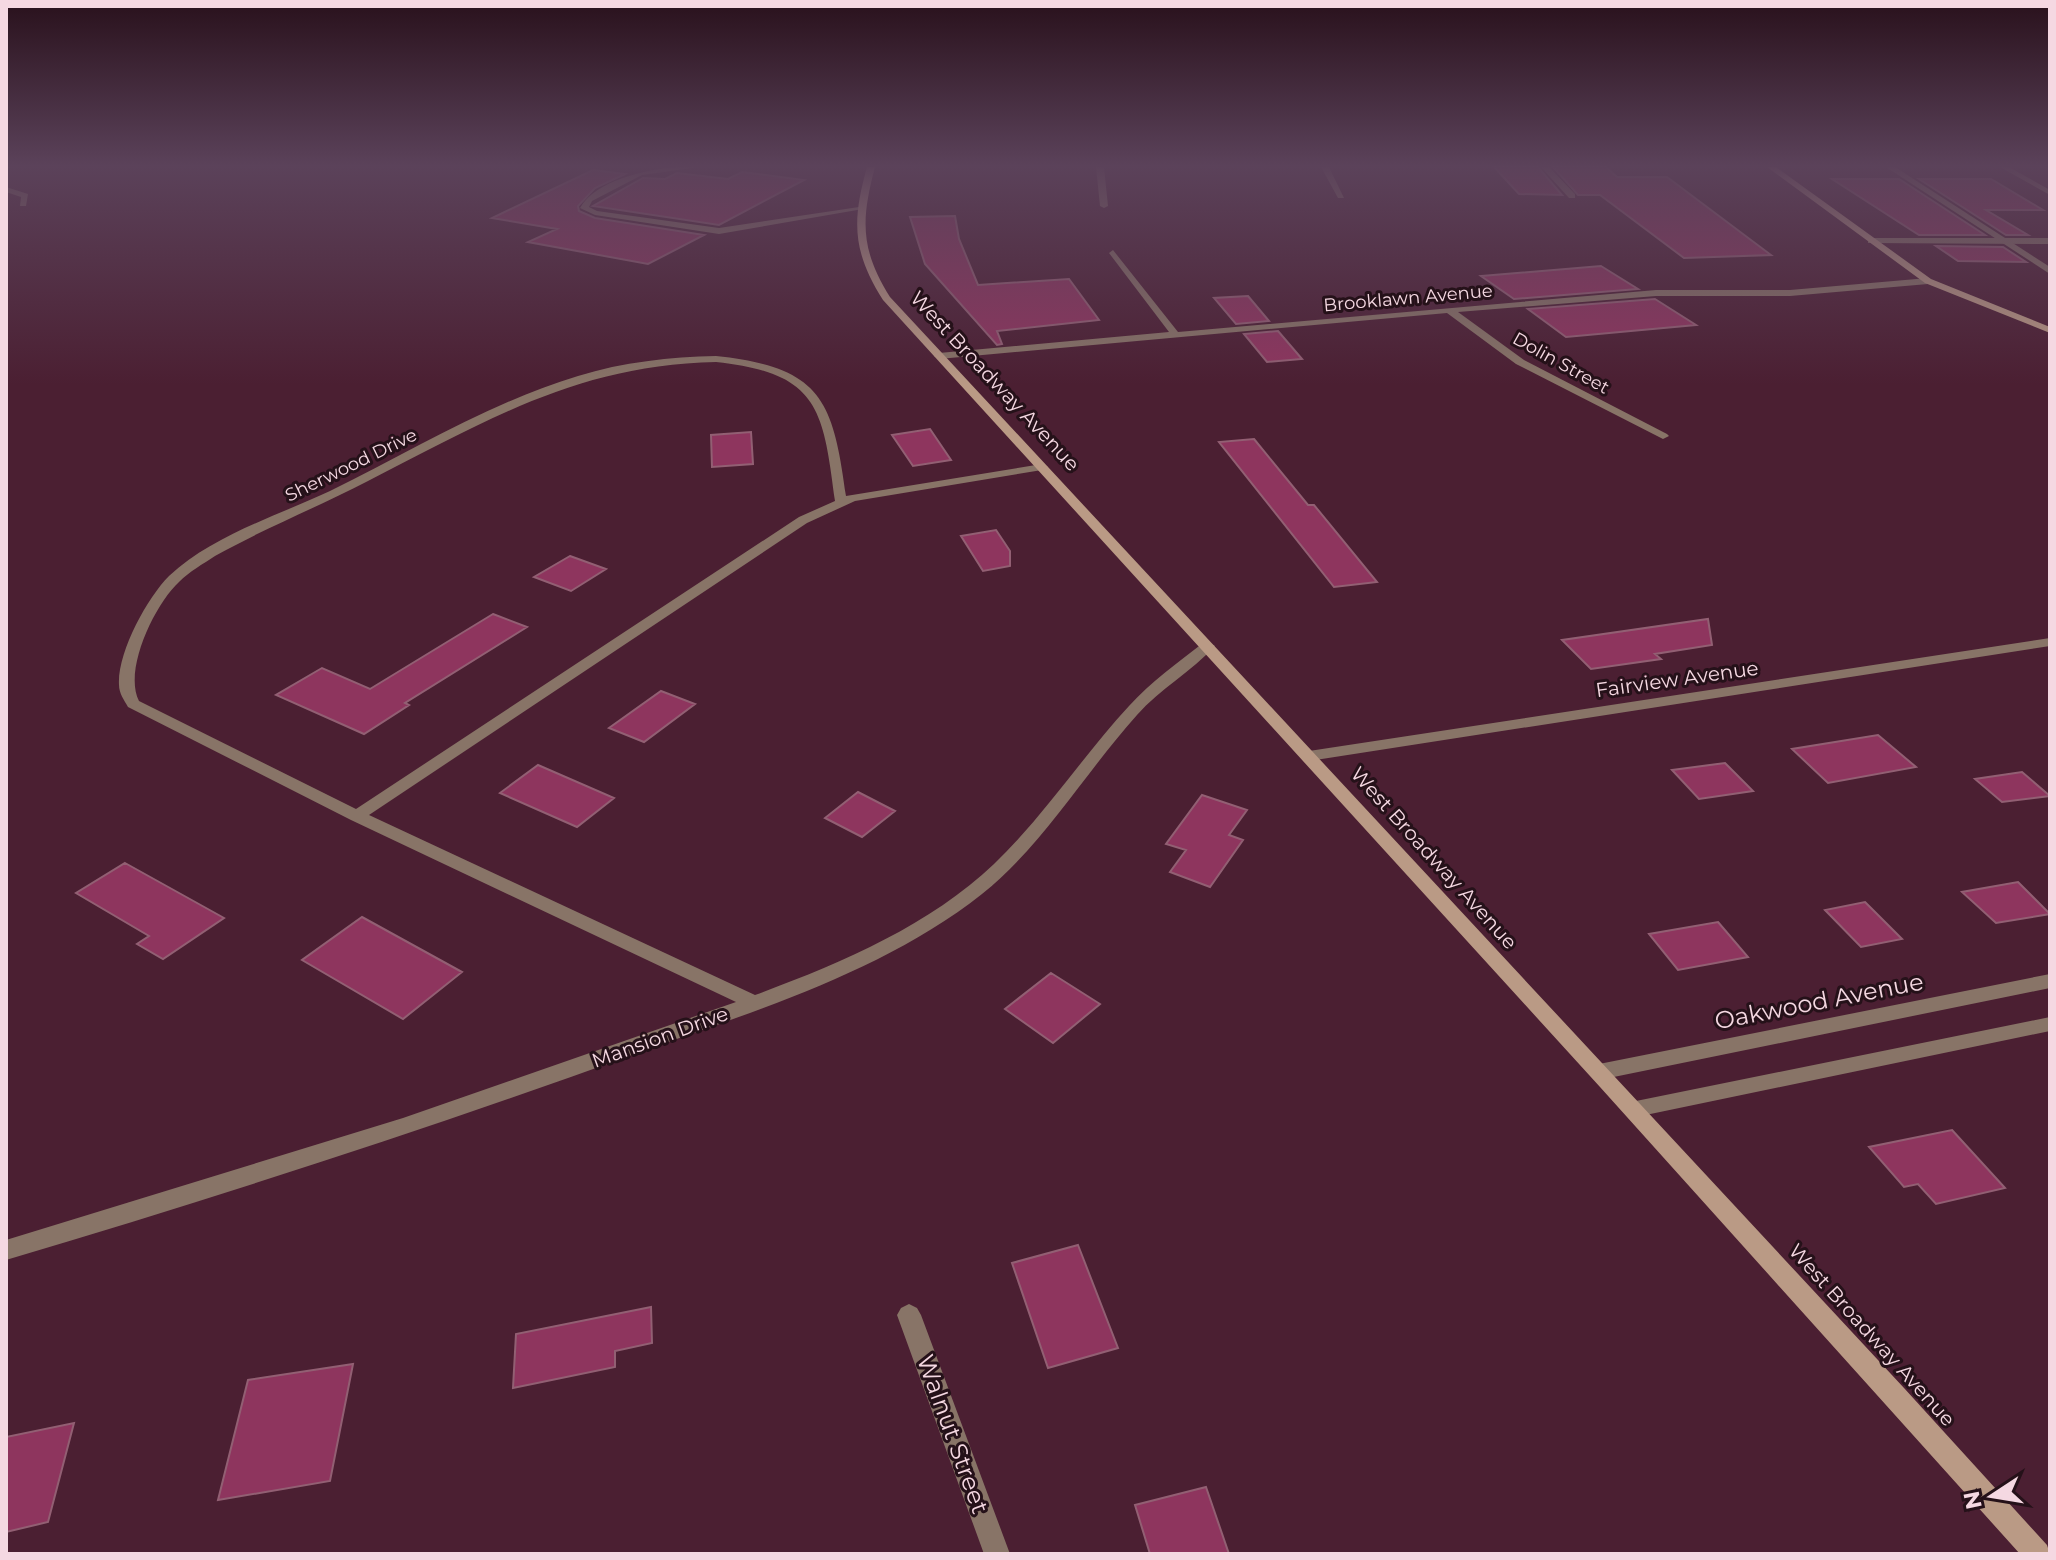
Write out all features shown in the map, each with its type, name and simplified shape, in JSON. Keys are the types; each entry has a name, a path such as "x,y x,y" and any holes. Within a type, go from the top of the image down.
{"main road":[{"name":"West Broadway Avenue","path":"860,240 873,278 886,298 1636,1109 2038,1554"},
{"path":"1871,241 1928,281 2050,330"}],"street":[{"path":"1871,241 2050,241"},
{"path":"2006,241 2050,271"},
{"path":"1113,253 1176,335"},
{"name":"Brooklawn Avenue","path":"939,356 1656,293 1790,293 1928,281"},
{"name":"Dolin Street","path":"1449,310 1520,362 1663,436"},
{"name":"Sherwood Drive","path":"754,1002 357,816 133,704 126,680 143,627 158,596 198,562 558,386 624,369 688,360 727,360 783,373 810,392 832,438 841,502"},
{"path":"357,816 790,528 841,502 1042,467"},
{"name":"Fairview Avenue","path":"1309,756 2050,642"},
{"name":"Mansion Drive","path":"6,1250 121,1217 566,1070 754,1002 905,934 974,890 1020,851 1134,709 1208,646"},
{"name":"Oakwood Avenue","path":"1599,1072 2050,981"},
{"path":"1636,1109 2050,1024"},
{"name":"Walnut Street","path":"909,1315 997,1554"}],"building":[{"path":"533,240 695,240 648,264 528,242"},
{"path":"917,240 959,240 978,285 1069,279 1099,320 997,331 1002,344 997,345 925,264"},
{"path":"1660,240 1751,240 1771,255 1684,258"},
{"path":"1936,246 2003,247 2026,262 1958,261"},
{"path":"1601,266 1638,289 1514,299 1481,276"},
{"path":"1248,296 1269,321 1236,324 1214,298"},
{"path":"1655,299 1696,325 1566,337 1528,309"},
{"path":"1278,331 1302,359 1267,362 1244,334"},
{"path":"930,429 951,460 913,466 892,435"},
{"path":"751,432 753,464 712,467 711,435"},
{"path":"1254,439 1308,505 1314,505 1377,582 1334,587 1219,442"},
{"path":"996,530 1010,551 1010,566 983,571 961,536"},
{"path":"570,556 606,569 571,591 534,577"},
{"path":"493,614 527,627 405,703 409,705 364,734 276,695 322,668 370,689"},
{"path":"1708,619 1712,645 1655,654 1661,659 1591,669 1562,640"},
{"path":"661,691 695,704 644,742 609,728"},
{"path":"1878,735 1916,767 1828,783 1792,749"},
{"path":"1725,763 1753,791 1699,799 1672,770"},
{"path":"538,765 614,798 577,827 500,793"},
{"path":"2022,772 2050,796 2002,802 1975,779"},
{"path":"858,792 895,811 862,837 825,818"},
{"path":"1202,795 1247,810 1229,835 1243,840 1210,887 1170,872 1186,850 1166,844"},
{"path":"125,863 224,918 163,959 137,944 149,936 76,893"},
{"path":"2018,882 2050,914 1996,923 1962,892"},
{"path":"1865,902 1902,939 1861,947 1825,910"},
{"path":"362,917 462,972 403,1019 302,960"},
{"path":"1718,922 1748,957 1678,970 1649,934"},
{"path":"1051,973 1100,1004 1053,1043 1005,1009"},
{"path":"1952,1130 2005,1188 1936,1204 1918,1184 1904,1187 1869,1147"},
{"path":"1078,1245 1118,1348 1048,1368 1012,1263"},
{"path":"651,1307 652,1343 615,1351 615,1367 513,1388 516,1334"},
{"path":"353,1364 330,1481 218,1500 248,1380"},
{"path":"74,1423 48,1522 6,1532 6,1437"},
{"path":"1206,1487 1229,1554 1150,1554 1135,1505"}]}
